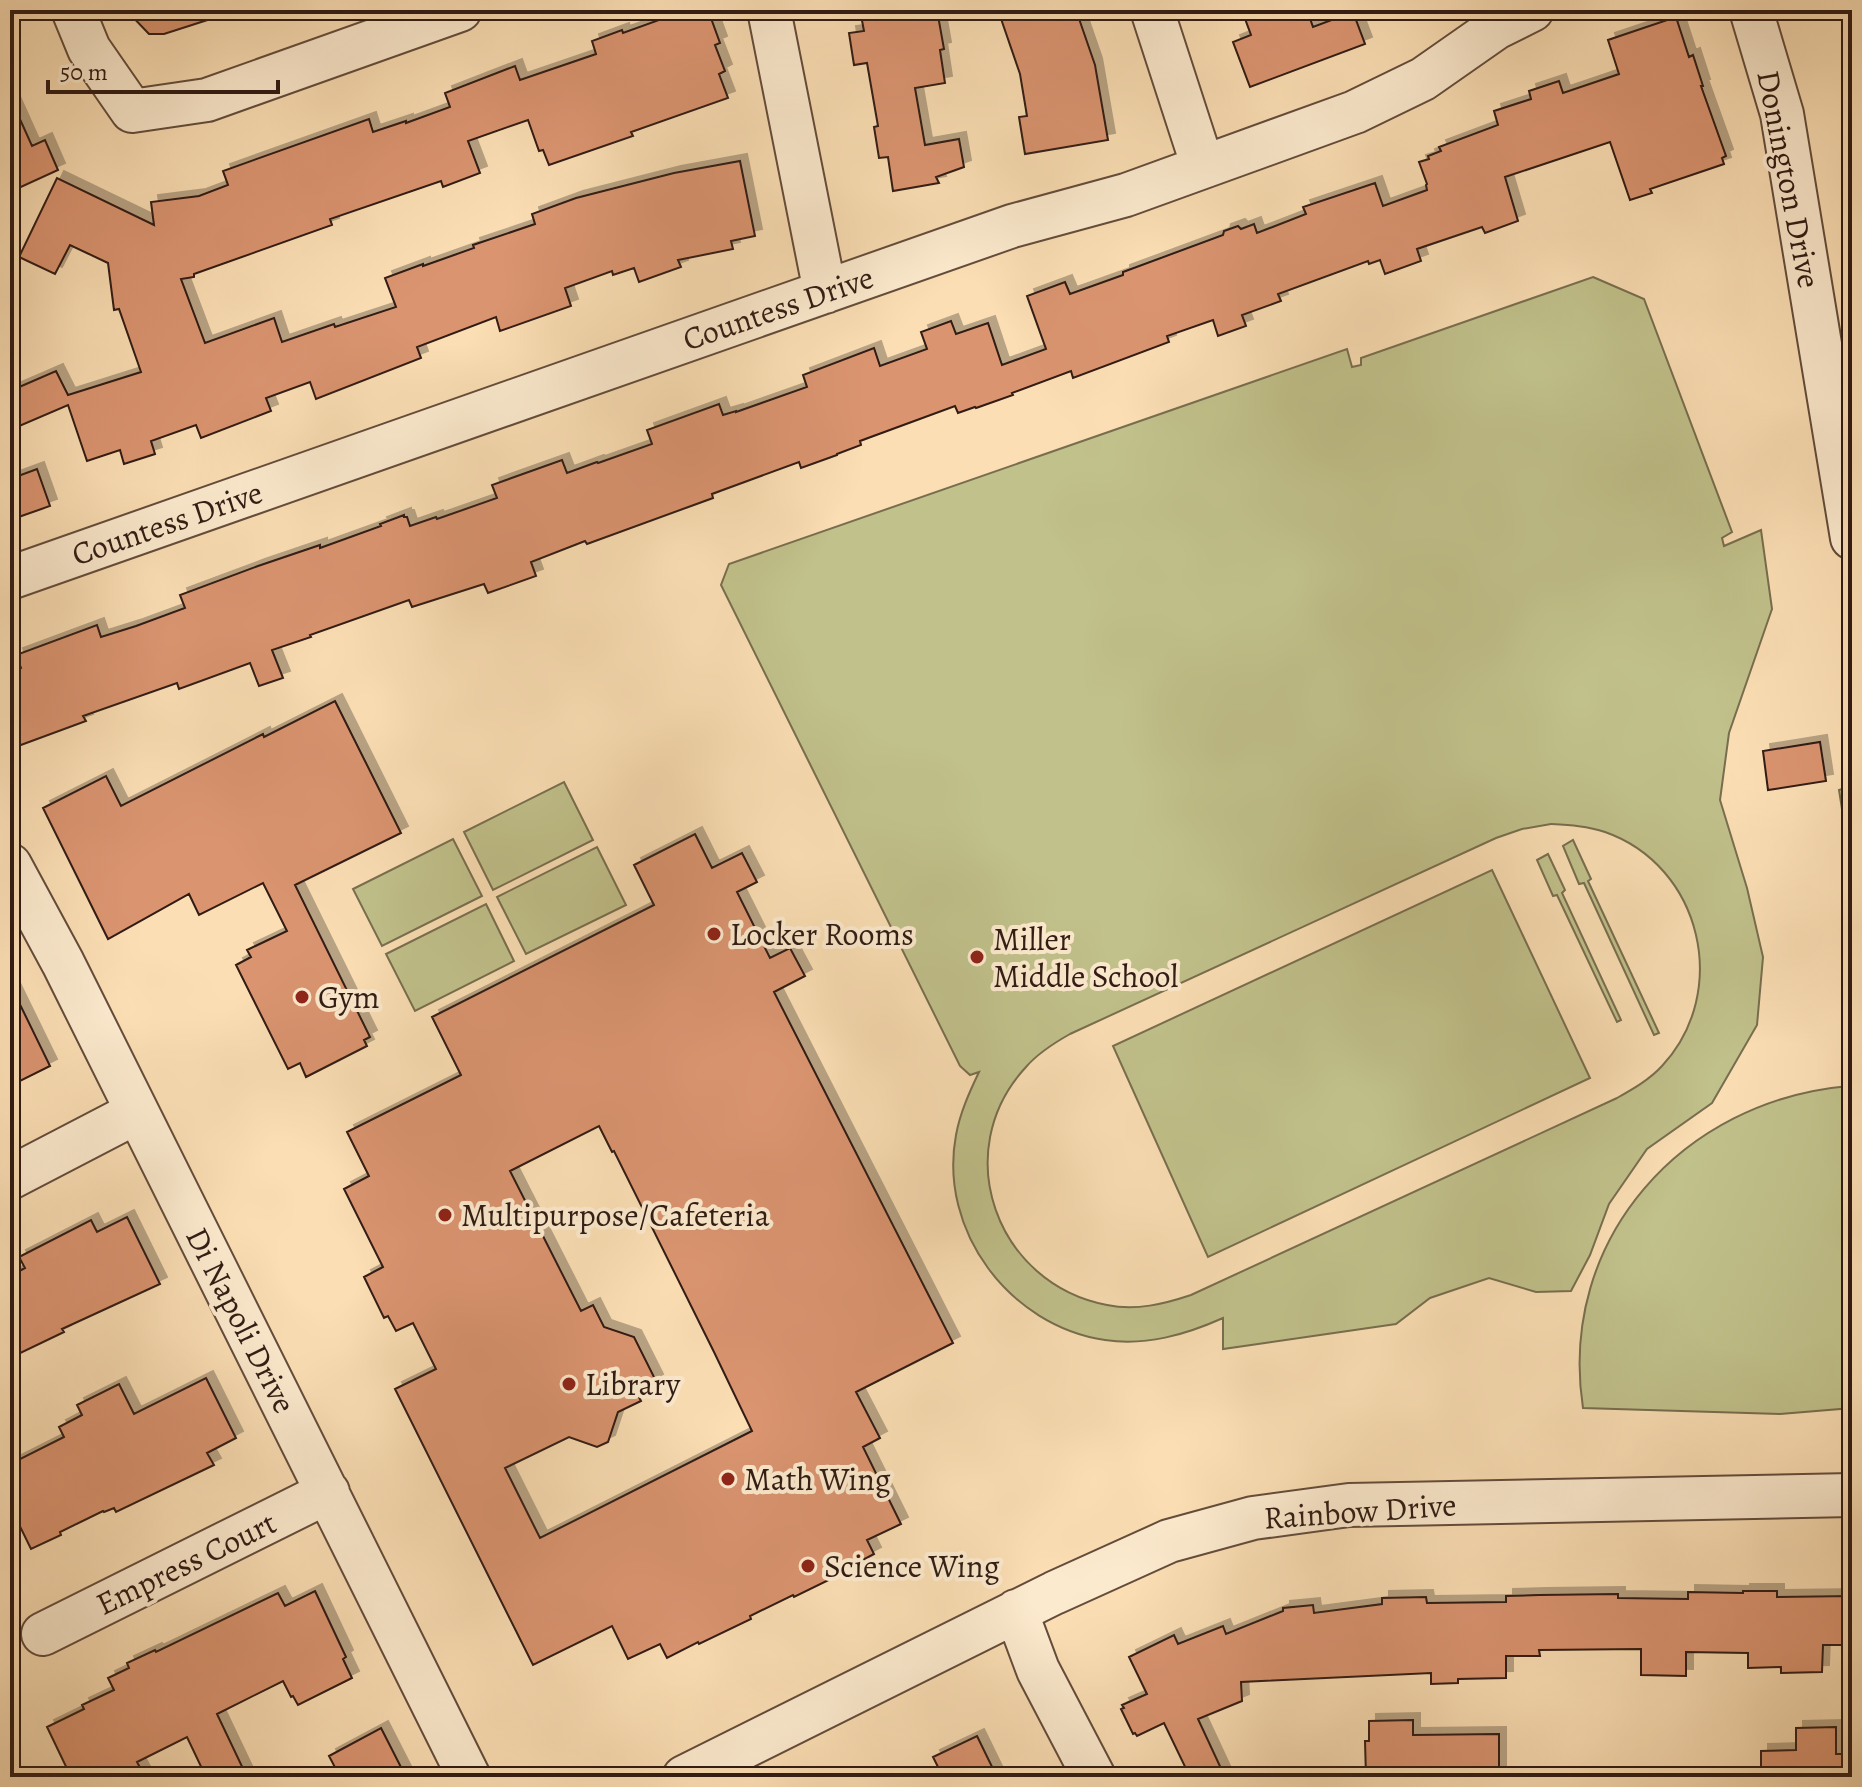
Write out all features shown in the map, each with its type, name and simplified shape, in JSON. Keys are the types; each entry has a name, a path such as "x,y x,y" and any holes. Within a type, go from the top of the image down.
{"street":[{"path":"73,10 89,49 132,111 207,100 460,10"},
{"path":"769,10 825,292"},
{"path":"1152,10 1203,167"},
{"name":"Countess Drive","path":"10,578 1012,226 1126,195 1355,112 1423,79 1496,28 1532,10"},
{"name":"Donington Drive","path":"1751,10 1782,114 1852,538"},
{"name":"Di Napoli Drive","path":"10,865 63,963 469,1777"},
{"path":"10,1178 137,1112"},
{"name":"Empress Court","path":"43,1634 328,1492"},
{"name":"Rainbow Drive","path":"684,1777 1016,1611 1169,1541 1253,1518 1349,1505 1852,1495"},
{"path":"1016,1611 1038,1670 1094,1777"}],"green space":[{"path":"1593,277 1644,299 1732,532 1722,538 1724,546 1761,530 1772,609 1729,733 1720,800 1747,888 1763,957 1757,1025 1712,1103 1647,1149 1609,1204 1590,1255 1571,1291 1536,1292 1489,1278 1430,1298 1396,1324 1223,1349 1223,1318 1180,1334 1150,1340 1105,1340 1071,1331 1039,1316 1011,1294 988,1268 970,1238 958,1206 953,1171 958,1127 979,1072 970,1075 960,1066 721,585 729,564 1347,349 1352,367 1361,365 1361,358","holes":["1551,824 1599,830 1638,849 1665,872 1684,901 1696,934 1700,968 1696,1003 1683,1036 1662,1066 1646,1080 1617,1098 1191,1295 1171,1301 1150,1306 1118,1307 1068,1292 1037,1271 1012,1243 996,1210 988,1174 990,1137 1003,1100 1026,1067 1041,1053 1070,1034 1496,838"]},
{"path":"564,782 593,840 493,890 464,832"},
{"path":"1852,786 1852,873 1839,790"},
{"path":"453,839 482,896 382,946 353,889"},
{"path":"1573,840 1591,879 1588,881 1659,1033 1654,1035 1584,883 1579,884 1563,846"},
{"path":"597,847 626,905 526,954 497,897"},
{"path":"1548,854 1565,890 1562,893 1621,1020 1617,1022 1557,895 1553,896 1537,860"},
{"path":"1492,870 1590,1078 1208,1257 1113,1046"},
{"path":"486,904 514,961 415,1011 386,954"},
{"path":"1849,1086 1852,1101 1852,1408 1780,1414 1583,1408 1580,1346 1590,1288 1612,1236 1644,1189 1685,1149 1734,1118 1789,1097"}],"building":[{"path":"126,10 222,10 223,15 164,34 149,34"},
{"path":"671,10 708,10 720,43 715,45 725,71 719,74 728,98 549,165 543,150 539,151 528,120 468,141 480,173 443,187 441,181 330,219 332,225 194,274 194,277 181,279 205,343 274,318 282,342 396,307 385,278 535,224 532,214 576,198 674,173 740,161 755,236 731,241 733,249 678,260 681,267 639,282 634,268 613,275 612,271 565,288 571,306 500,331 496,317 417,347 421,358 316,399 310,382 266,398 271,411 201,438 196,425 151,441 155,454 124,464 120,450 87,461 68,405 10,430 10,391 56,371 68,395 141,372 119,309 114,310 108,263 70,245 55,274 19,257 57,178 154,225 151,202 199,196 228,185 223,171 369,119 373,132 406,123 450,107 445,93 515,66 520,80 596,54 592,41 673,15"},
{"path":"860,10 937,10 944,49 940,50 945,83 915,88 925,145 959,139 964,167 936,177 939,183 893,191 888,157 879,158 874,127 878,126 867,63 854,65 849,33 864,31"},
{"path":"998,10 1076,10 1095,65 1108,140 1025,154 1019,117 1027,116 1020,74"},
{"path":"1260,10 1307,10 1313,27 1353,12 1365,44 1250,87 1233,42 1251,35 1244,16"},
{"path":"1676,17 1689,57 1693,55 1726,156 1722,158 1724,164 1650,189 1652,193 1630,200 1610,142 1505,177 1518,221 1485,233 1482,227 1417,249 1421,261 1385,274 1380,260 1369,264 1368,261 1278,294 1281,301 1242,315 1246,326 1218,336 1213,320 1167,336 1169,342 1073,378 1071,371 958,413 955,406 860,441 861,445 837,455 801,468 799,462 712,494 713,498 531,562 536,576 488,593 484,584 412,607 409,600 310,635 272,650 283,678 259,686 250,663 179,689 177,683 83,716 86,721 10,749 10,672 21,668 16,655 97,625 101,637 136,626 185,608 180,595 320,545 320,548 404,515 410,526 497,498 492,485 562,460 567,473 652,444 647,430 719,404 723,415 807,387 803,375 874,348 880,366 927,349 921,332 951,321 956,334 988,323 1002,365 1046,349 1027,296 1065,282 1070,294 1223,235 1224,231 1238,226 1241,229 1254,224 1257,233 1306,214 1303,207 1375,183 1383,206 1427,190 1419,162 1441,151 1439,147 1498,125 1494,111 1531,99 1529,91 1559,81 1563,93 1619,74 1608,40"},
{"path":"10,97 32,146 45,140 58,170 10,192"},
{"path":"37,469 50,506 10,520 10,479"},
{"path":"335,701 401,833 295,885 370,1037 364,1040 367,1046 306,1077 300,1063 288,1069 236,965 251,957 247,950 287,931 263,883 199,915 189,894 108,939 43,808 106,776 121,806"},
{"path":"1820,742 1826,781 1768,790 1763,751"},
{"path":"695,834 712,868 742,853 757,882 737,892 770,958 790,948 805,976 774,992 953,1343 856,1392 880,1438 863,1447 901,1524 867,1540 874,1554 845,1572 667,1658 660,1644 628,1659 612,1626 533,1665 395,1389 436,1369 413,1323 396,1331 388,1316 384,1318 364,1277 383,1267 344,1189 369,1176 347,1132 461,1075 432,1017 654,905 634,865","holes":["599,1126 752,1431 540,1538 505,1468 569,1437 597,1447 608,1442 618,1412 641,1401 636,1391 656,1381 634,1337 604,1327 593,1305 581,1311 510,1171"]},
{"path":"10,984 50,1066 10,1086"},
{"path":"127,1217 160,1284 62,1329 64,1332 10,1358 10,1276 25,1268 19,1257 91,1220 97,1232"},
{"path":"206,1378 236,1438 207,1453 214,1465 116,1512 114,1508 103,1511 31,1549 10,1506 10,1464 64,1437 59,1427 82,1415 77,1405 119,1384 134,1414"},
{"path":"315,1591 346,1657 343,1659 352,1678 298,1705 283,1681 217,1714 247,1777 206,1777 187,1737 137,1762 145,1777 71,1777 47,1727 114,1690 108,1678 129,1668 127,1663 278,1593 285,1606"},
{"path":"1777,1591 1777,1597 1852,1596 1852,1645 1823,1645 1822,1672 1781,1673 1781,1667 1748,1668 1748,1653 1686,1652 1686,1676 1641,1675 1641,1649 1539,1650 1540,1656 1506,1656 1506,1678 1458,1679 1458,1683 1431,1684 1431,1673 1241,1682 1242,1701 1198,1719 1225,1777 1190,1777 1164,1723 1137,1736 1133,1734 1121,1709 1124,1708 1122,1705 1147,1694 1129,1657 1174,1635 1178,1644 1223,1626 1226,1634 1283,1611 1283,1608 1313,1605 1314,1613 1382,1604 1382,1598 1426,1597 1427,1603 1506,1602 1506,1596 1539,1595 1618,1594 1618,1598 1688,1599 1688,1592"},
{"path":"1413,1720 1413,1735 1499,1734 1499,1777 1366,1777 1365,1741 1369,1741 1369,1721"},
{"path":"1836,1727 1836,1754 1852,1754 1852,1777 1761,1777 1761,1751 1796,1750 1796,1728"},
{"path":"381,1728 406,1777 340,1777 329,1756"},
{"path":"977,1736 997,1777 943,1777 933,1757"}],"place":[{"name":"Locker Rooms","path":"714,934"},
{"name":"Miller Middle School","path":"977,957"},
{"name":"Gym","path":"302,997"},
{"name":"Multipurpose/Cafeteria","path":"445,1215"},
{"name":"Library","path":"569,1384"},
{"name":"Math Wing","path":"728,1479"},
{"name":"Science Wing","path":"808,1566"}]}
